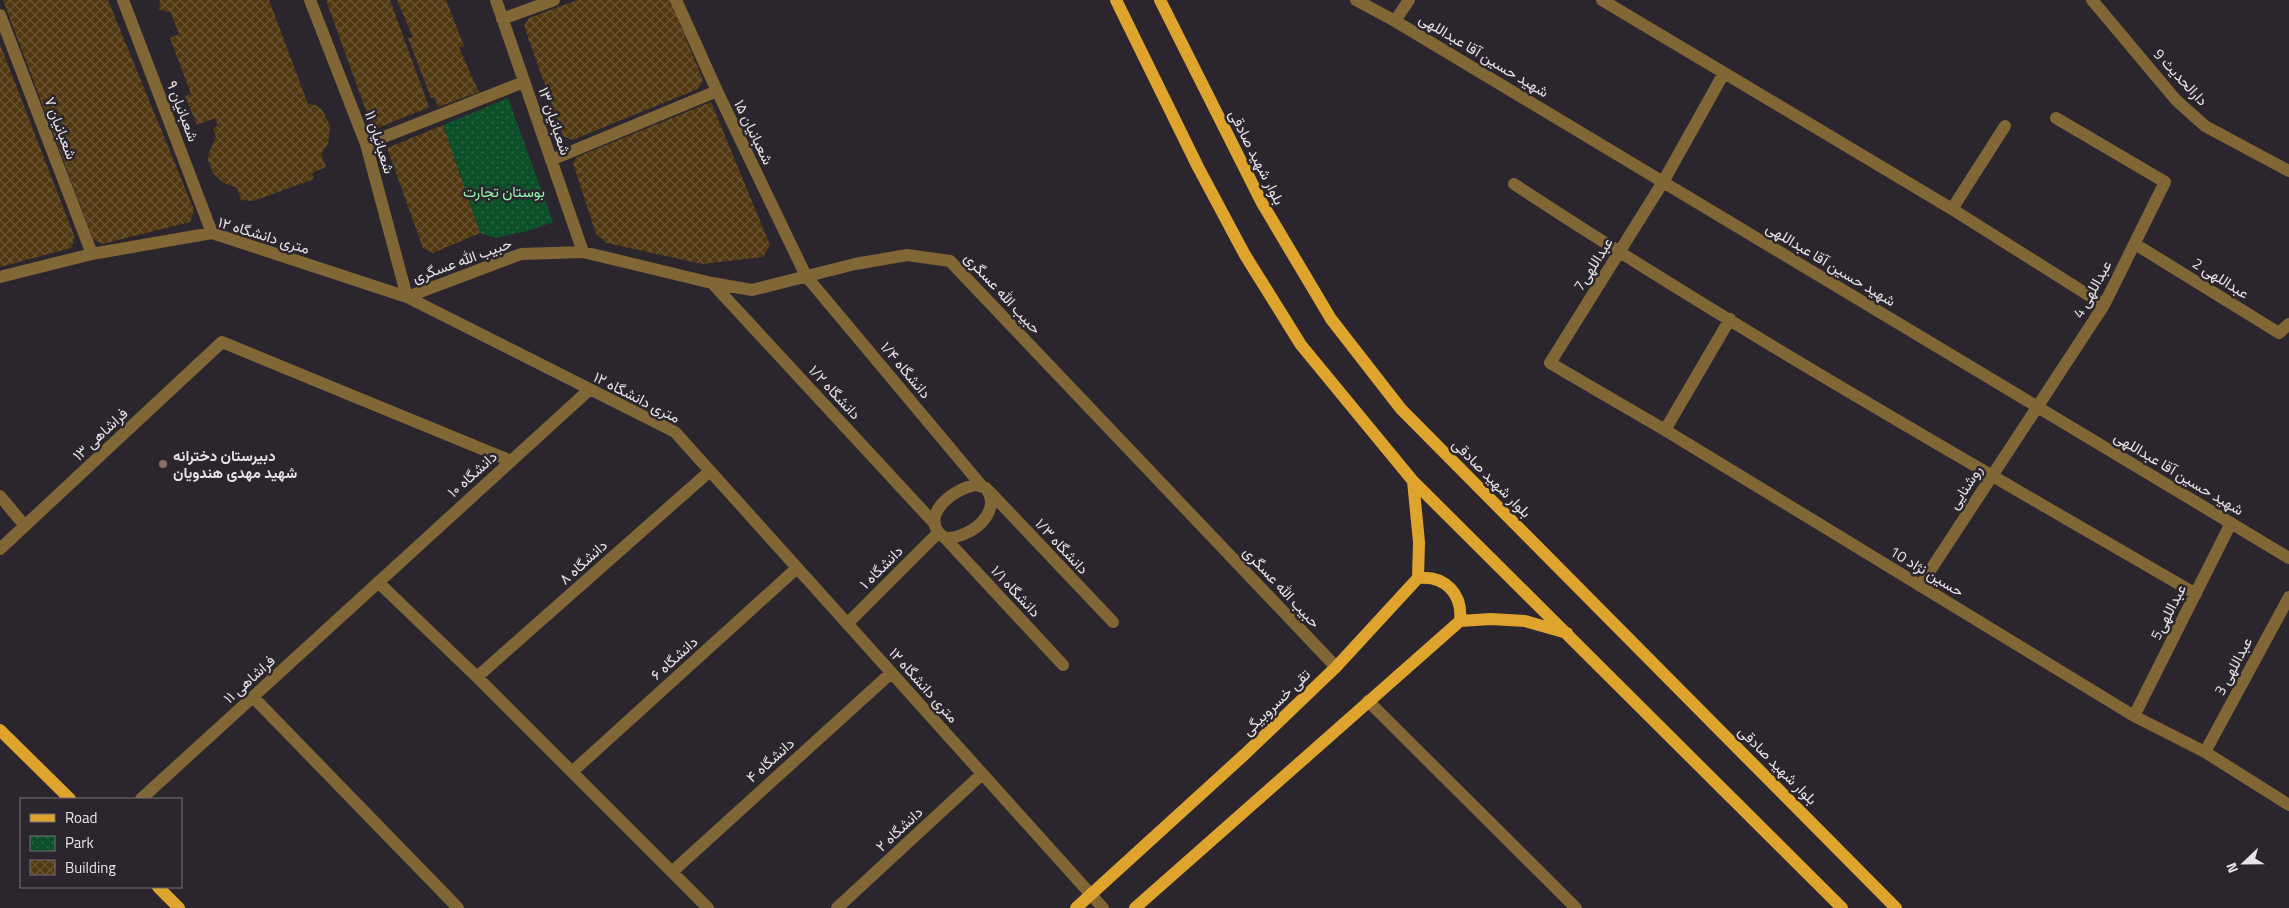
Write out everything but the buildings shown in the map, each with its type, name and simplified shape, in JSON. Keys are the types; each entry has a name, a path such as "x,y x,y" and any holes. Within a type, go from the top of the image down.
{"main road":[{"path":"1116,0 1198,167 1245,255 1301,345 1413,481 1568,633 1842,908"},
{"name":"بلوار شهید صادقی","path":"1160,0 1262,203 1331,319 1401,409 1896,908"},
{"path":"1413,481 1419,542 1418,578 1435,579 1451,588 1460,603 1460,621"},
{"name":"تقی خسروبیگی","path":"1076,908 1244,755 1336,667 1418,578"},
{"path":"1135,908 1460,621 1491,619 1526,621 1568,633"},
{"path":"0,730 69,798"},
{"path":"159,888 179,908"}],"street":[{"name":"شعبانیان ۹","path":"123,0 212,233"},
{"name":"شعبانیان ۱۱","path":"310,0 366,144 407,298"},
{"name":"شعبانیان ۱۳","path":"496,0 583,252"},
{"path":"502,19 554,0"},
{"name":"شعبانیان ۱۵","path":"676,0 717,91 806,276"},
{"name":"شهید حسین آقا عبداللهی","path":"1356,0 1396,21 2289,558"},
{"path":"1396,21 1409,0"},
{"path":"1602,0 1952,209 2104,305"},
{"name":"دارالحدیث 9","path":"2092,0 2176,100 2205,126 2289,170"},
{"name":"شعبانیان ۷","path":"0,15 92,254"},
{"name":"عبداللهی7","path":"1550,363 1663,182 1724,73"},
{"path":"366,144 524,82"},
{"path":"551,160 717,91"},
{"name":"عبداللهی 4","path":"2036,406 2104,305 2165,182 2056,118"},
{"path":"1952,209 2005,126"},
{"path":"1514,184 1620,253 1992,475 2196,594"},
{"name":"۱۲ متری دانشگاه","path":"0,277 92,254 212,233 407,298 675,432 1103,908"},
{"name":"عبداللهی 2","path":"2135,244 2279,333 2289,324"},
{"name":"حبیب الله عسگری","path":"407,298 522,254 583,252 712,283 752,290 854,264 907,255 950,261 1336,667"},
{"name":"دانشگاه ۱/۴","path":"806,276 985,488"},
{"name":"دانشگاه ۱/۲","path":"712,283 939,532"},
{"path":"1665,430 1730,319"},
{"name":"فراشاهی ۱۳","path":"0,549 222,342 511,461"},
{"name":"حسین نژاد 10","path":"1550,363 1665,430 2134,716 2205,752 2289,805"},
{"name":"دانشگاه ۱۰","path":"378,582 589,390"},
{"name":"روشنایی","path":"1920,586 2036,406"},
{"name":"دانشگاه ۸","path":"477,678 710,471"},
{"path":"965,487 985,488 991,500 989,510 983,522 963,536 939,532 939,507 945,499 965,487"},
{"name":"دانشگاه ۱/۳","path":"985,488 1113,622"},
{"path":"0,496 25,526"},
{"name":"عبداللهی5","path":"2134,716 2231,523"},
{"name":"دانشگاه ۱","path":"847,624 939,532"},
{"name":"دانشگاه ۱/۱","path":"939,532 1063,665"},
{"name":"دانشگاه ۶","path":"572,772 797,568"},
{"path":"378,582 708,908"},
{"name":"فراشاهی ۱۱","path":"142,798 378,582"},
{"name":"عبداللهی 3","path":"2205,752 2289,597"},
{"name":"دانشگاه ۴","path":"672,872 891,672"},
{"path":"252,697 458,908"},
{"path":"1368,702 1576,908"},
{"name":"دانشگاه ۲","path":"837,908 982,774"}],"green space":[{"name":"بوستان تجارت","path":"508,98 553,222 531,230 496,238 480,233 443,125"}],"place":[{"name":"دبیرستان دخترانه شهید مهدی هندویان","path":"163,464"}]}
